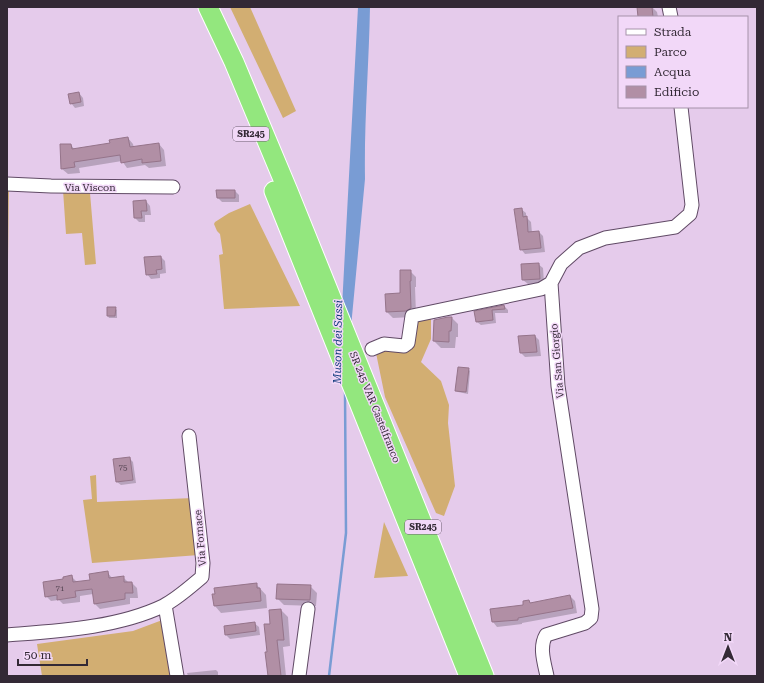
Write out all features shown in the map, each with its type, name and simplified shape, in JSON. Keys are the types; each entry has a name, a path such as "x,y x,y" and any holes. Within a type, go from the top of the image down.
{"highway":[{"name":"SR 245 VAR Castelfranco","path":"194,7 234,95 469,676"},
{"name":"SR 245 VAR Castelfranco","path":"208,7 234,62 304,231 484,676"}],"street":[{"path":"372,349 384,344 404,346 408,343 412,316 541,288 551,283 561,264 579,248 605,238 675,227 690,214 692,204 681,108"},
{"name":"Via Viscon","path":"7,184 51,186 173,187"},
{"name":"Via San Giorgio","path":"547,676 542,649 542,641 546,634 585,623 591,618 592,609 558,386 551,283"},
{"name":"Via Fornace","path":"7,635 104,624 136,617 165,605 202,577 203,563 189,436"},
{"path":"165,605 177,676"},
{"path":"299,676 308,609"}],"green space":[{"path":"230,7 250,7 296,111 283,118"},
{"path":"7,188 9,188 7,333"},
{"path":"63,190 90,193 96,264 85,265 82,233 66,234"},
{"path":"250,204 300,306 224,309 219,255 223,254 220,234 214,224 229,213"},
{"path":"431,318 431,339 421,362 441,381 449,405 448,423 455,486 444,516 436,513 385,397 376,353 385,349 409,348 414,320"},
{"path":"96,475 97,502 193,498 199,555 92,563 83,500 92,499 90,476"},
{"path":"384,522 408,576 374,578"},
{"path":"165,619 172,676 42,676 37,644 133,631"}],"water":[{"path":"358,7 370,7 365,136 365,179 351,327 342,307"}],"building":[{"path":"637,7 652,7 653,16 638,16"},
{"path":"79,92 81,102 70,104 68,94"},
{"path":"128,137 130,147 159,143 161,161 142,163 142,159 121,163 120,155 74,162 75,167 61,169 60,144 71,144 72,149 110,143 109,140"},
{"path":"216,190 235,190 235,198 217,198"},
{"path":"146,200 147,211 141,211 142,218 134,218 133,201"},
{"path":"522,208 523,217 527,216 528,232 539,231 541,248 520,250 514,209"},
{"path":"161,256 162,269 156,270 157,274 146,275 144,257"},
{"path":"539,263 540,279 522,280 521,264"},
{"path":"400,270 411,270 411,308 406,311 386,312 385,294 400,293"},
{"path":"504,305 505,309 492,310 493,320 476,322 474,311"},
{"path":"107,307 116,307 115,316 107,316"},
{"path":"452,317 451,331 449,331 449,342 433,341 434,320"},
{"path":"535,335 537,352 520,353 518,336"},
{"path":"458,367 469,368 466,392 455,391"},
{"path":"130,457 133,480 116,482 113,459"},
{"path":"108,571 109,578 124,576 124,582 132,582 133,593 125,593 125,599 94,604 92,589 75,591 76,597 57,600 57,595 45,597 43,582 63,579 63,577 72,575 73,582 90,580 89,574"},
{"path":"257,583 257,588 260,588 261,601 214,606 212,594 215,594 214,588"},
{"path":"277,584 311,585 310,600 276,599"},
{"path":"570,595 573,608 518,618 518,620 492,622 490,609 523,605 523,601 529,600 530,603"},
{"path":"281,609 284,640 277,640 281,676 268,676 264,624 270,624 269,610"},
{"path":"255,622 256,631 225,635 224,626"}],"waterway":[{"name":"Muson dei Sassi","path":"329,676 346,533 345,391"}]}
